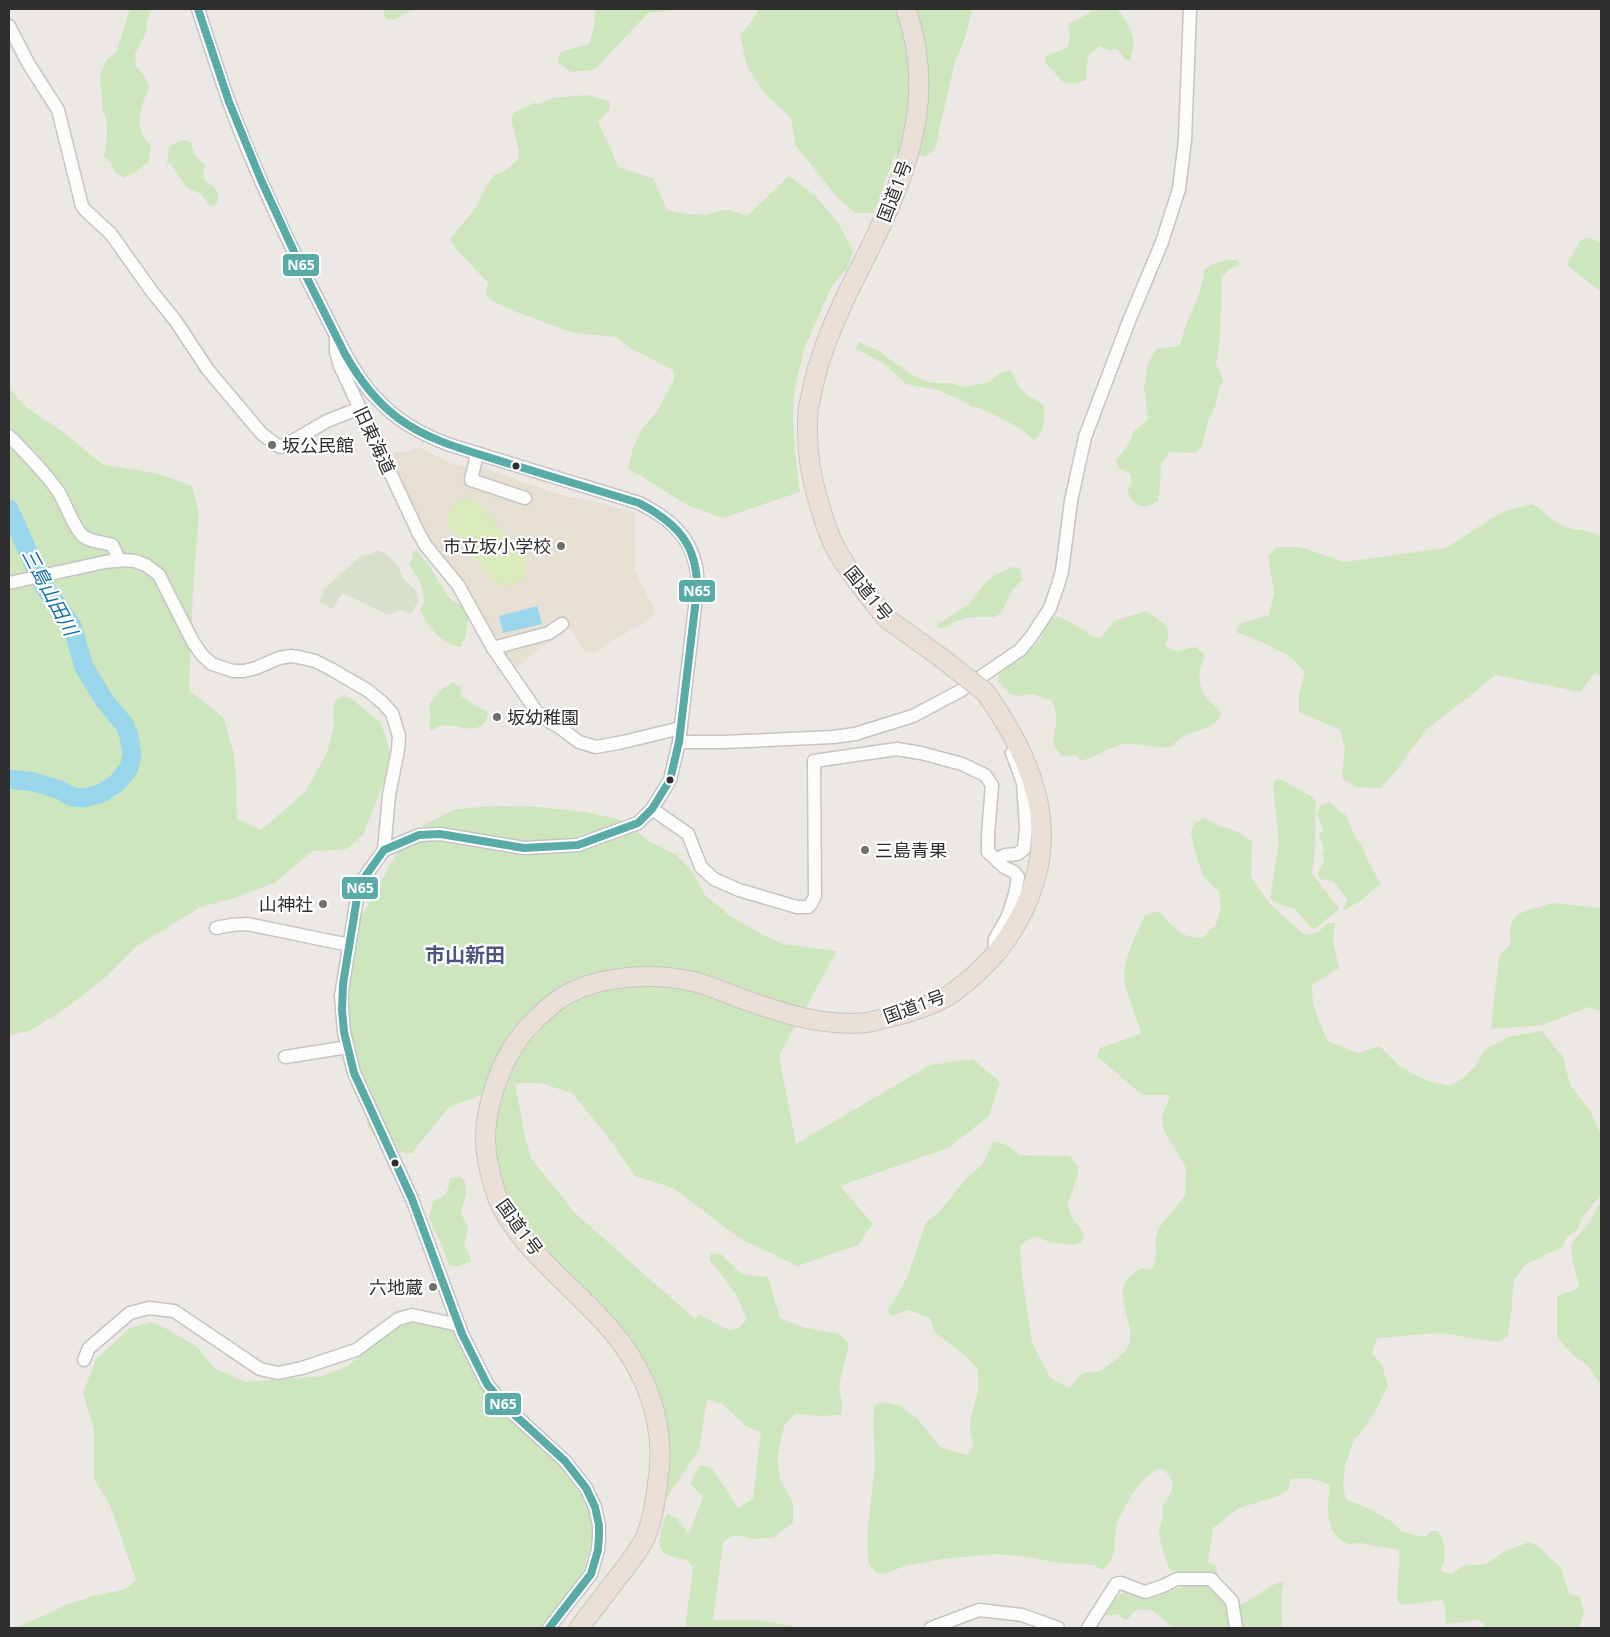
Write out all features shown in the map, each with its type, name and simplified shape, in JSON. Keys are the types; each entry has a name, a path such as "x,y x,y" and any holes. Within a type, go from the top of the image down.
{"highway":[{"name":"国道1号","path":"579,1628 631,1561 646,1537 654,1510 660,1461 660,1438 656,1412 641,1373 606,1324 533,1250 509,1219 493,1187 486,1152 487,1114 496,1079 510,1050 533,1022 560,999 591,985 620,978 662,977 696,982 776,1011 819,1021 862,1023 905,1014 946,998 976,974 993,956 1005,942 1026,907 1040,859 1041,829 1039,806 1024,756 1008,724 986,693 887,619 839,556 825,525 813,485 809,455 808,413 816,373 831,328 880,228 902,174 910,150 918,112 920,83 911,24 906,9"}],"street":[{"name":"旧東海道","path":"198,9 230,103 270,199 335,334 336,352 340,366 420,534 432,554 458,585 493,648 539,715 579,742 596,747 607,746 681,728"},
{"path":"679,742 723,742 833,737 855,734 913,716 960,691 1020,650 1031,636 1050,608 1060,578 1071,501 1085,436 1129,321 1162,242 1179,189 1185,140 1190,9"},
{"path":"9,26 28,63 58,110 81,201 85,210 111,234 152,293 175,320 208,370 262,434 282,447 327,421 360,408"},
{"path":"335,334 360,378 373,396 384,408 419,433 477,454 639,503 659,513 677,528 687,543 696,566 697,590 679,742 670,780 652,809 638,823 578,845 524,848 440,834 419,835 384,850"},
{"path":"9,436 34,461 57,490 78,530 84,537 112,545 118,561"},
{"path":"477,454 471,480 525,498"},
{"path":"9,583 118,561 135,561 146,565 159,575 193,642 202,655 212,664 233,671 244,671 279,658 291,656 315,661 367,690 392,713 399,736 389,795 384,850 364,878 357,898 341,996 344,1032 354,1073 412,1199 459,1325 487,1384 505,1406 565,1461 586,1488 595,1507 599,1525 599,1536 598,1550 592,1574 549,1628"},
{"path":"493,648 549,633 562,624"},
{"path":"997,859 1005,855 1017,854 1024,849 1026,827 1023,783 1012,752 1008,724"},
{"path":"652,809 688,834 701,867 714,879 739,890 797,907 808,907 815,896 814,761 897,749 962,764 985,775 992,785 988,852 1003,867 1014,870 1018,877 1016,894 1008,916 995,939 993,956"},
{"path":"216,928 247,924 349,945"},
{"path":"285,1057 348,1047"},
{"path":"84,1360 89,1348 130,1314 149,1308 174,1311 260,1369 278,1373 302,1368 356,1350 398,1319 412,1315 459,1325"},
{"path":"1088,1628 1116,1584 1121,1583 1145,1592 1177,1579 1211,1579 1232,1601 1236,1628"},
{"path":"931,1628 980,1610 1022,1615 1058,1628"}],"shaded area":[{"path":"415,448 420,448 450,463 471,468 480,467 557,494 609,505 634,513 635,571 657,614 595,652 585,651 569,628 525,660 513,672 428,544 392,470 394,452 408,452"}],"green space":[{"path":"130,9 152,9 147,20 146,33 135,54 136,67 144,75 149,87 141,111 140,125 141,132 151,146 148,162 136,172 124,178 114,172 112,164 104,157 107,122 103,110 100,75 107,59 116,53"},
{"path":"384,9 413,9 391,20 387,19"},
{"path":"595,9 681,9 648,13 594,70 571,72 558,62 560,52 589,44 594,26"},
{"path":"759,9 972,9 965,36 955,61 935,149 925,157 895,154 874,213 855,213 837,197 796,146 791,118 763,92 747,66 740,35"},
{"path":"1093,9 1117,9 1122,15 1132,33 1133,45 1130,60 1125,59 1117,49 1108,50 1100,46 1088,56 1086,80 1065,83 1045,63 1045,57 1068,47 1070,34 1068,24 1088,14"},
{"path":"587,95 610,101 609,110 598,122 618,167 653,178 667,210 707,215 721,210 730,210 747,216 789,176 816,196 838,223 853,250 848,267 831,288 804,349 794,393 795,452 800,492 723,518 689,506 628,468 633,448 642,429 658,410 674,380 673,370 630,348 617,337 574,333 516,312 490,300 486,290 488,282 458,251 450,239 477,206 494,175 505,171 519,158 511,118 515,112 534,103 539,104 553,98"},
{"path":"185,140 191,143 195,156 205,165 203,173 205,180 217,192 218,203 213,206 209,206 201,194 186,187 172,165 167,163 169,147"},
{"path":"1585,238 1601,243 1601,292 1567,265 1580,241"},
{"path":"1237,260 1240,264 1230,269 1222,277 1220,336 1216,364 1224,382 1220,385 1202,446 1195,453 1169,452 1161,464 1158,502 1142,506 1138,505 1132,500 1127,489 1131,483 1131,474 1118,468 1116,460 1129,444 1133,432 1148,419 1144,387 1147,366 1156,349 1179,346 1202,284 1204,271 1213,264"},
{"path":"859,342 881,352 912,375 931,383 950,383 962,387 990,382 1002,372 1011,371 1024,393 1044,406 1044,425 1041,433 1034,440 1022,430 1003,419 977,407 972,407 938,390 906,384 884,363 858,350 856,348"},
{"path":"9,388 27,408 66,434 102,464 159,474 192,486 199,513 193,588 189,690 223,717 233,750 236,775 237,819 261,830 305,792 327,753 334,726 333,710 335,701 342,696 350,698 381,723 390,750 384,782 363,835 346,849 313,851 274,883 234,898 201,907 137,946 107,976 65,1009 29,1031 9,1035"},
{"path":"463,499 471,500 481,506 523,556 525,564 524,576 516,584 504,585 496,583 451,529 448,517 450,510 458,501"},
{"path":"1532,504 1561,525 1571,529 1592,532 1601,537 1601,675 1595,673 1580,692 1496,675 1426,730 1381,788 1356,787 1342,779 1345,748 1340,730 1299,712 1299,694 1305,672 1291,657 1262,642 1236,632 1240,624 1269,615 1274,593 1268,556 1277,547 1300,547 1344,562 1446,548 1502,512"},
{"path":"377,550 392,559 399,568 403,578 416,592 417,602 411,613 399,610 390,615 386,614 343,593 332,609 319,602 324,592 323,590 362,555 371,554"},
{"path":"413,551 417,551 428,564 449,598 469,611 466,635 461,647 447,643 436,634 420,610 425,602 421,584 409,564 413,557"},
{"path":"1013,567 1020,568 1023,580 1013,589 1001,613 995,617 970,617 954,622 944,628 938,628 937,625 969,604 985,583 995,575"},
{"path":"1146,611 1165,625 1168,633 1165,646 1176,651 1196,647 1205,656 1200,672 1201,687 1206,697 1221,714 1211,726 1185,735 1168,748 1124,744 1080,761 1077,755 1062,756 1053,745 1056,717 1052,701 1033,694 1020,696 1010,694 998,681 999,674 1039,642 1047,623 1055,616 1067,620 1100,639 1114,621"},
{"path":"453,682 460,687 462,697 487,712 488,715 480,727 468,728 448,725 440,726 431,731 429,729 431,716 429,704 442,689"},
{"path":"1280,779 1311,796 1316,802 1315,851 1312,873 1339,909 1316,928 1312,929 1295,909 1278,904 1270,899 1279,842 1273,787 1275,781"},
{"path":"1329,802 1345,814 1355,837 1362,845 1368,861 1381,884 1363,899 1345,910 1343,909 1348,900 1333,881 1320,879 1318,873 1324,861 1322,854 1324,849 1319,836 1323,830 1317,814 1320,806"},
{"path":"497,806 538,807 586,812 621,820 650,842 675,854 692,871 705,895 730,916 783,944 837,951 779,1056 796,1144 930,1065 973,1059 1000,1082 989,1116 948,1148 840,1186 873,1224 858,1245 797,1266 739,1238 673,1188 635,1176 605,1133 572,1093 540,1083 515,1083 531,1158 575,1213 696,1320 698,1314 729,1330 739,1328 747,1319 736,1294 710,1260 711,1253 722,1255 742,1274 768,1277 780,1318 802,1327 840,1334 849,1344 839,1385 842,1404 841,1415 795,1414 784,1426 777,1459 780,1479 793,1503 793,1523 774,1537 755,1539 734,1535 723,1542 713,1620 756,1620 794,1626 795,1628 685,1628 693,1568 687,1560 663,1552 660,1537 664,1519 667,1513 677,1519 689,1534 703,1497 690,1483 700,1465 712,1468 738,1508 753,1499 761,1432 747,1427 722,1404 707,1399 699,1450 664,1502 648,1379 513,1224 487,1159 492,1094 514,1083 449,1107 412,1153 384,1152 368,1127 347,1021 345,980 350,937 399,849 424,825 456,809"},
{"path":"1204,818 1217,825 1236,831 1252,841 1251,877 1270,904 1301,932 1306,935 1318,932 1328,923 1335,923 1333,942 1339,968 1312,985 1314,1007 1328,1041 1357,1053 1380,1046 1399,1066 1425,1080 1450,1086 1464,1077 1476,1065 1484,1050 1511,1036 1542,1031 1563,1057 1570,1085 1590,1110 1601,1135 1601,1194 1584,1216 1577,1230 1567,1237 1562,1247 1525,1265 1513,1282 1508,1336 1499,1342 1440,1333 1377,1338 1372,1353 1382,1365 1388,1386 1363,1430 1354,1440 1345,1465 1343,1488 1346,1499 1368,1508 1391,1521 1402,1532 1425,1537 1432,1531 1438,1531 1445,1549 1441,1567 1442,1572 1452,1574 1463,1566 1486,1564 1503,1552 1529,1542 1538,1546 1561,1568 1569,1594 1580,1597 1584,1612 1579,1628 1484,1628 1484,1623 1479,1620 1446,1624 1445,1606 1441,1600 1402,1605 1397,1600 1400,1563 1399,1550 1361,1543 1348,1544 1339,1538 1330,1525 1328,1500 1330,1484 1308,1478 1290,1479 1288,1490 1279,1496 1239,1508 1213,1528 1208,1562 1216,1566 1217,1576 1186,1575 1169,1569 1159,1532 1163,1505 1171,1493 1173,1483 1168,1474 1160,1468 1148,1476 1131,1496 1117,1523 1113,1555 1102,1570 1094,1565 1061,1563 1021,1556 994,1554 942,1559 902,1567 885,1574 875,1572 868,1562 867,1534 875,1466 873,1417 875,1405 883,1402 898,1405 917,1418 941,1448 968,1455 974,1445 971,1437 970,1423 977,1397 978,1370 966,1356 935,1333 930,1318 908,1310 892,1316 888,1310 908,1275 926,1222 938,1213 967,1178 983,1164 993,1142 1005,1144 1020,1155 1070,1156 1078,1167 1078,1175 1067,1205 1074,1221 1081,1228 1084,1237 1081,1243 1072,1245 1050,1242 1036,1237 1025,1241 1020,1247 1022,1276 1032,1343 1050,1377 1068,1388 1086,1372 1098,1371 1112,1363 1126,1350 1130,1342 1129,1325 1123,1298 1125,1283 1142,1268 1150,1270 1154,1266 1158,1229 1185,1195 1186,1168 1164,1131 1162,1117 1170,1095 1142,1095 1097,1056 1100,1048 1140,1034 1124,976 1130,949 1145,915 1159,911 1182,934 1194,937 1202,938 1216,924 1221,908 1219,892 1203,876 1191,833 1194,824"},
{"path":"1552,903 1601,908 1601,1011 1589,1007 1542,1025 1491,1029 1499,956 1511,944 1511,924 1514,918 1520,914"},
{"path":"460,1176 465,1182 466,1193 461,1213 468,1228 464,1246 471,1258 471,1262 457,1266 449,1265 429,1218 433,1201 446,1192 450,1178"},
{"path":"1601,1202 1601,1385 1588,1366 1574,1356 1557,1337 1557,1296 1575,1290 1579,1285 1571,1247"},
{"path":"398,1319 431,1324 462,1334 497,1396 539,1437 587,1499 594,1537 578,1588 549,1628 16,1628 66,1605 93,1596 126,1589 136,1580 110,1505 94,1479 94,1430 83,1393 96,1359 130,1328 151,1322 167,1329 197,1347 214,1368 245,1382 323,1376 348,1366"},
{"path":"1284,1581 1281,1594 1282,1628 1174,1628 1153,1611 1141,1609 1135,1611 1126,1621 1118,1614 1111,1616 1105,1614 1116,1597 1126,1592 1144,1597 1165,1593 1186,1585 1207,1583 1224,1601 1237,1605"}],"water":[{"path":"537,606 542,624 503,633 499,616"}],"waterway":[{"name":"三島山田川","path":"9,509 43,585 72,626 84,667 104,700 124,724 129,736 132,754 129,768 117,783 102,793 85,798 72,797 60,790 34,782 9,779"}],"transit line":[{"name":"N65","path":"198,9 229,102 261,180 296,256 345,354 362,381 375,397 398,418 437,440 639,503 674,527 683,537 694,560 697,590 679,742 670,780 652,809 638,823 578,845 524,848 440,834 419,835 384,850 364,878 357,898 343,984 342,1010 344,1032 354,1073 412,1199 462,1334 487,1384 505,1406 565,1461 586,1488 595,1507 599,1525 599,1536 598,1550 591,1574 549,1628"}],"place":[{"name":"坂公民館","path":"272,445"},
{"name":"市立坂小学校","path":"561,546"},
{"name":"坂幼稚園","path":"497,717"},
{"name":"三島青果","path":"865,850"},
{"name":"山神社","path":"323,904"},
{"name":"六地蔵","path":"433,1287"}],"district":[{"name":"市山新田","path":"465,954"}]}
